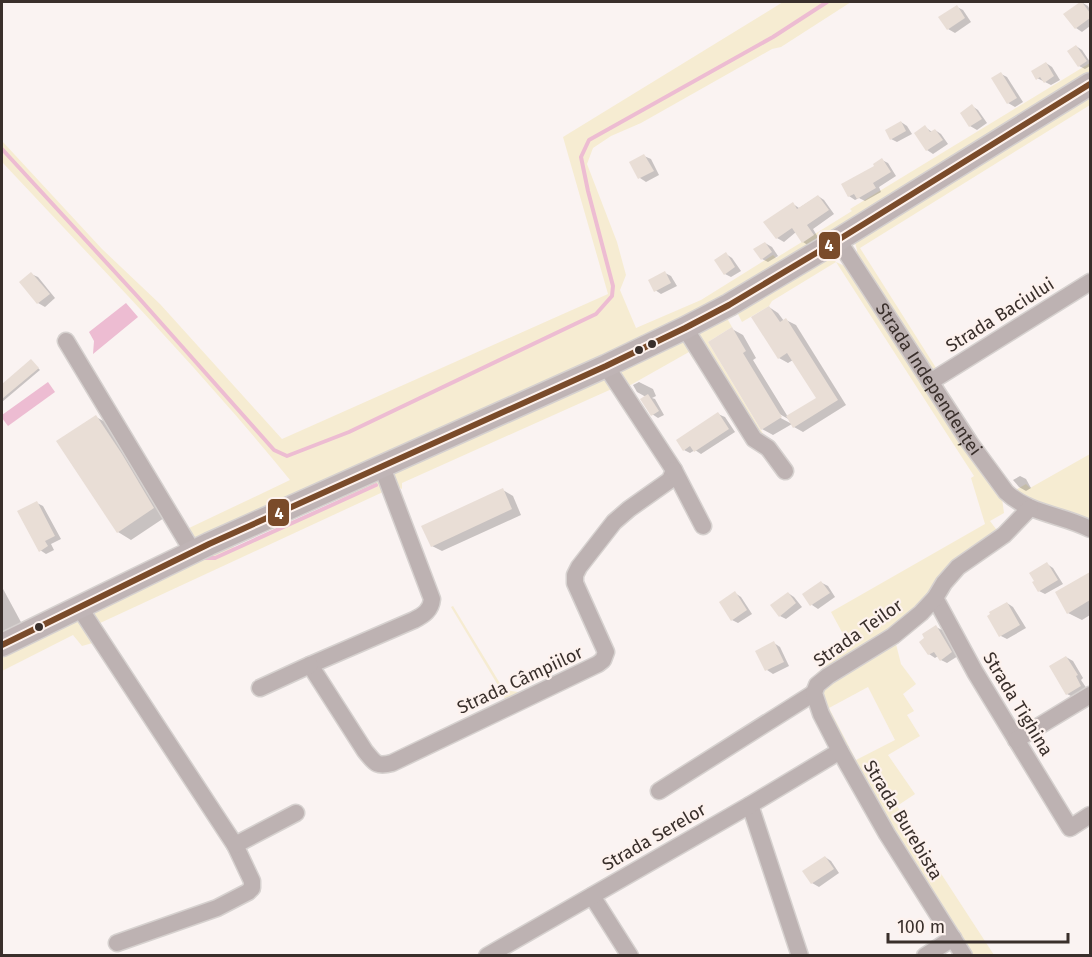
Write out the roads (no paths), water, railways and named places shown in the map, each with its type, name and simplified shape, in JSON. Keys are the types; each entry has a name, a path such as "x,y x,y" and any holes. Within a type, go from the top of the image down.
{"main road":[{"path":"2,645 193,552 606,366 685,328 729,305 838,240 1090,84"}],"street":[{"name":"Strada Independenței","path":"838,240 970,442 1006,492 1013,499 1030,508"},
{"name":"Strada Baciului","path":"930,382 1090,282"},
{"path":"685,328 754,439 768,448 785,471"},
{"path":"66,340 193,552"},
{"path":"606,366 674,470 703,526"},
{"path":"260,688 414,620 423,615 432,605 432,599 382,467"},
{"name":"Strada Câmpiilor","path":"310,665 374,763 381,765 392,763 598,664 603,660 606,652 575,583 574,575 614,522 635,504 670,480 674,470"},
{"path":"1030,508 1090,529"},
{"name":"Strada Teilor","path":"840,752 821,714 814,693 817,685 893,636 921,613 958,567 1004,535 1030,508"},
{"name":"Strada Tighina","path":"935,598 975,672 1070,828 1090,815"},
{"path":"79,607 235,845 252,881 252,888 248,892 217,908 117,944"},
{"path":"659,791 814,693"},
{"path":"1016,740 1090,695"},
{"name":"Strada Serelor","path":"487,956 511,949 592,896 840,752"},
{"name":"Strada Burebista","path":"840,752 887,834 964,956"},
{"path":"750,805 800,956"},
{"path":"235,845 296,813"},
{"path":"592,896 630,956"},
{"path":"925,956 953,938"}],"waterway":[{"path":"2,149 274,450 287,456 349,432 596,314 612,296 613,286 581,157 589,140 773,37 827,2"},
{"path":"205,558 215,558 376,485"}]}
